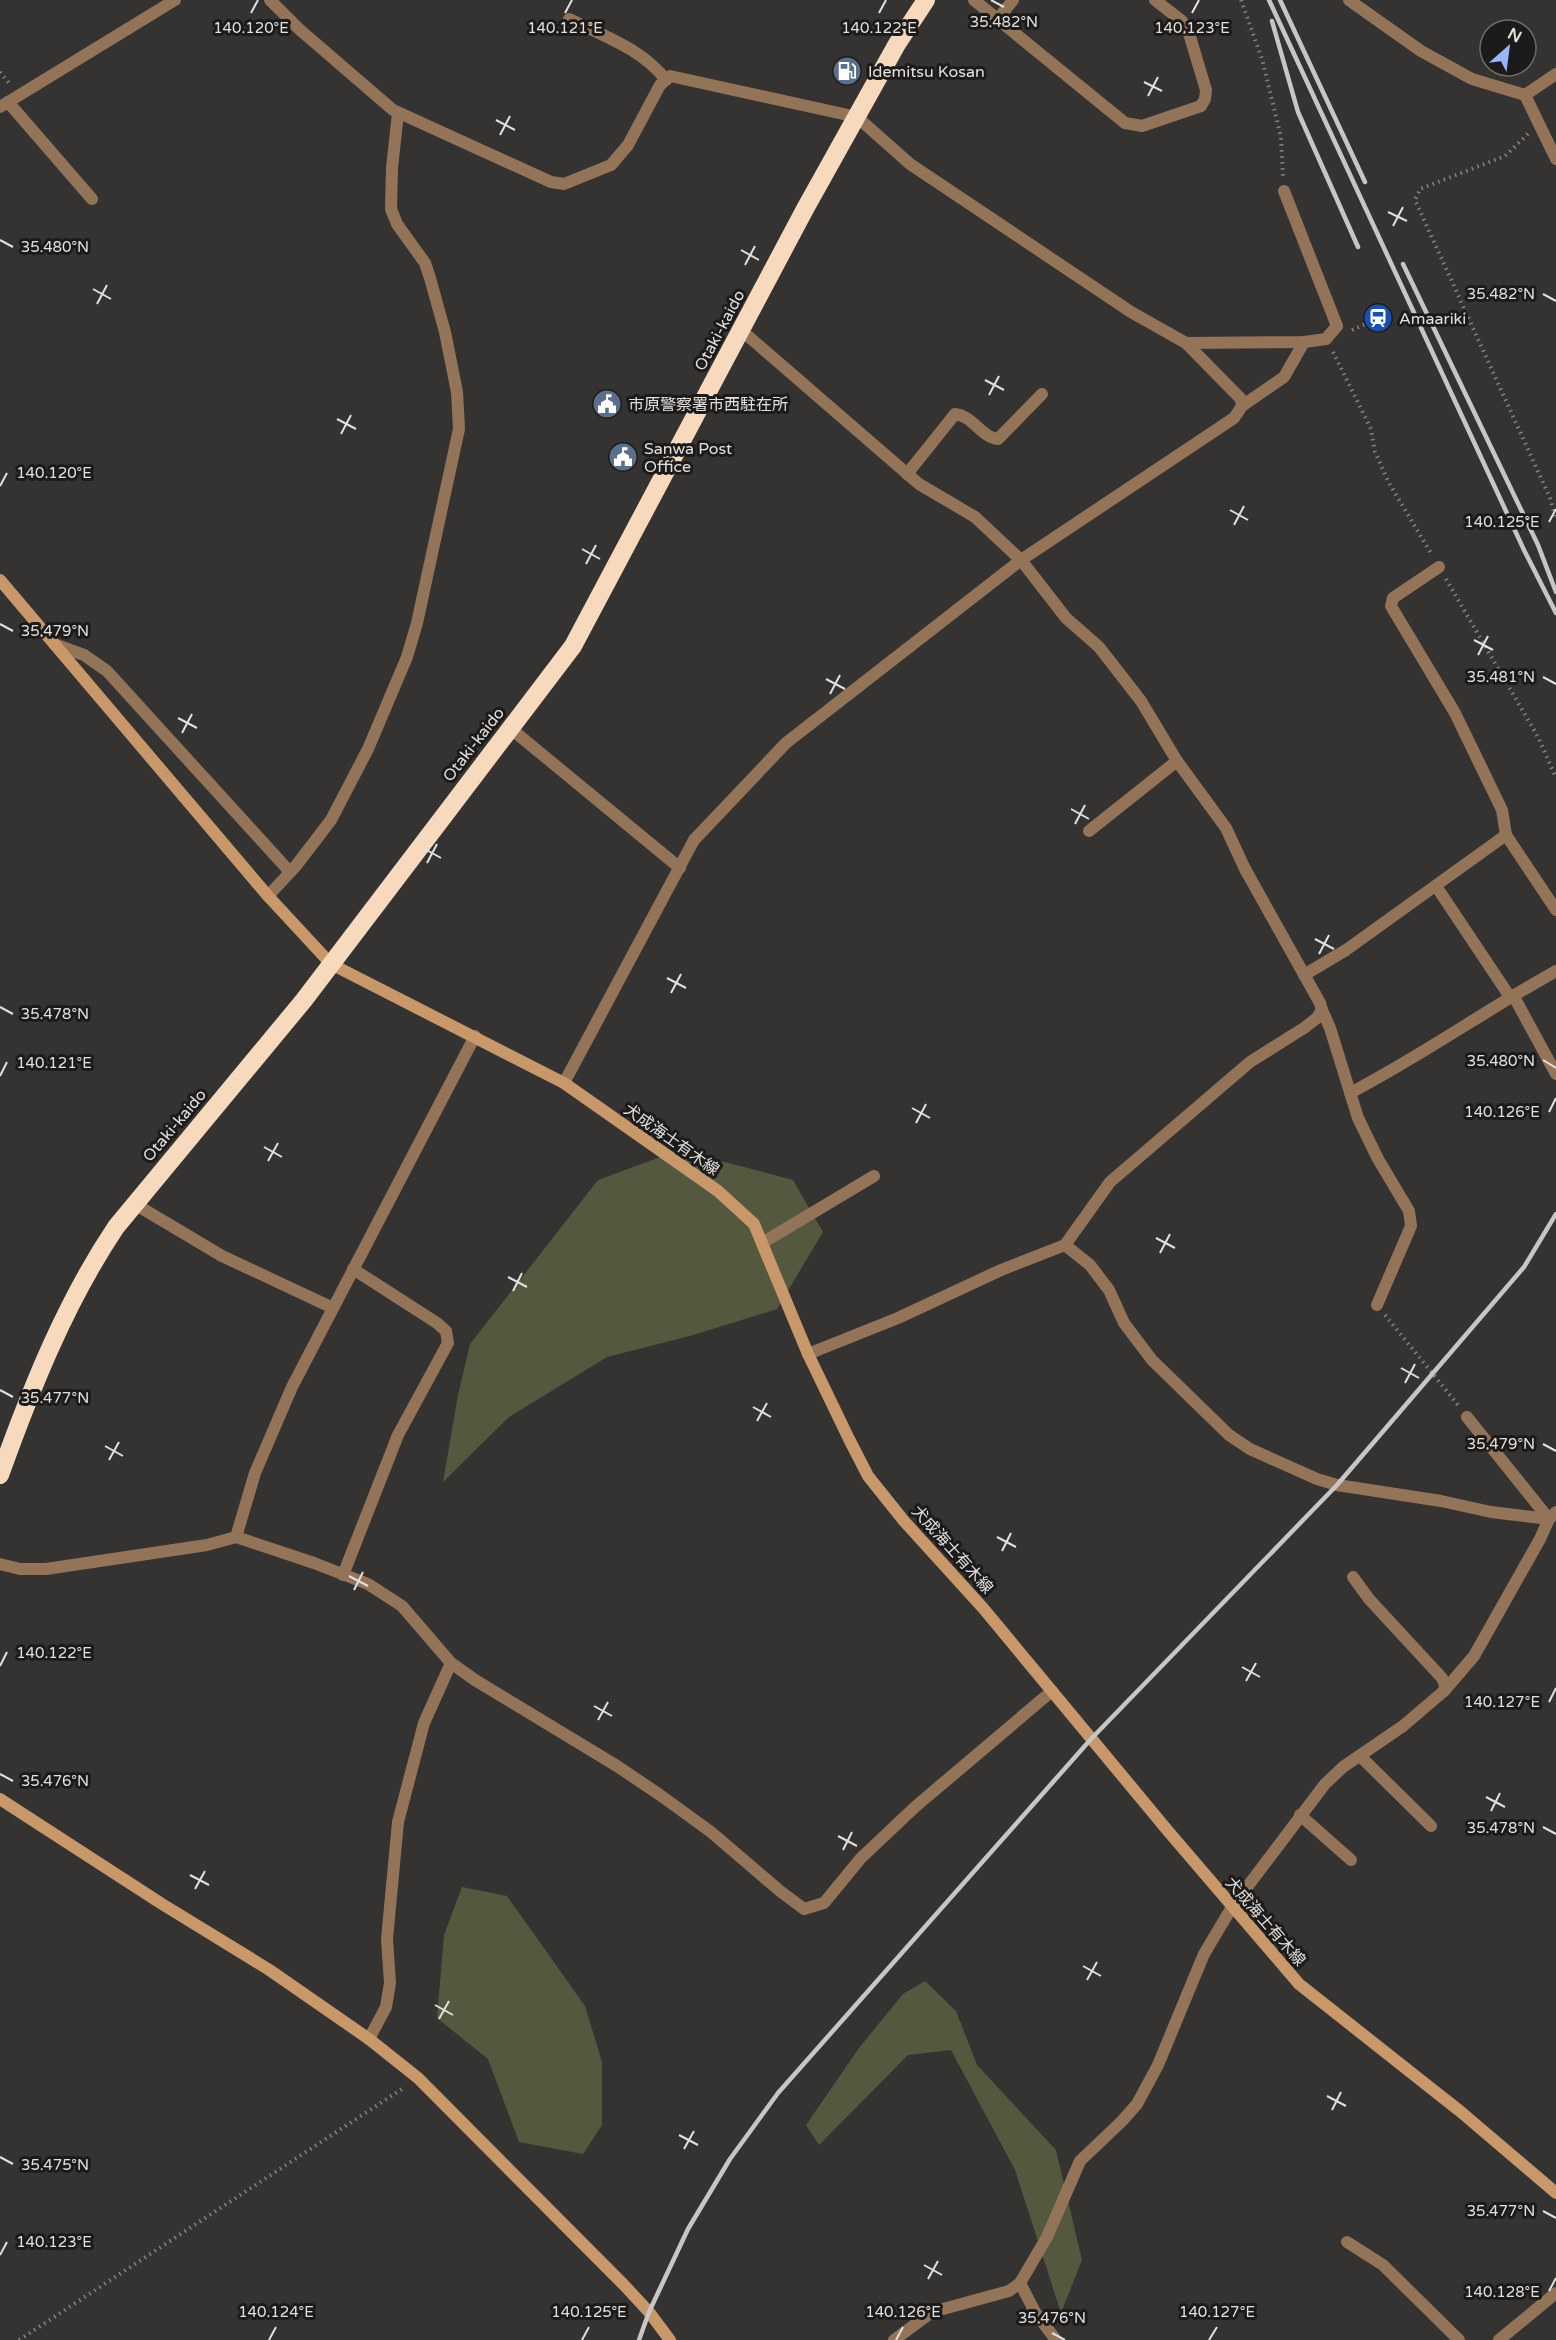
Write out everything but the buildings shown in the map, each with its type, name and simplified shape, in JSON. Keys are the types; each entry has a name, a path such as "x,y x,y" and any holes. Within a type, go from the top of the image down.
{"highway":[{"name":"Otaki-kaido","path":"0,1475 39,1374 66,1313 99,1252 133,1203 276,1035 573,646 857,117 897,44 926,0"}],"main road":[{"path":"0,580 268,896 331,964"},
{"name":"犬成海士有木線","path":"331,964 564,1083 718,1191 754,1224 808,1354 868,1476 904,1521 983,1608 1232,1907 1299,1983 1461,2112 1556,2193"},
{"path":"0,1799 162,1904 268,1969 369,2039 418,2078 624,2285 649,2312 670,2340"}],"street":[{"path":"92,199 4,104 175,0"},
{"path":"270,0 299,29 393,110 551,182 564,184 611,165 628,145 660,85 670,76 857,117 910,164 1131,312 1186,343 1231,387 1241,399 1242,406"},
{"path":"974,0 1125,123 1142,126 1201,106 1205,99 1203,77 1188,30 1182,21 1155,0"},
{"path":"998,19 1013,0"},
{"path":"1349,0 1421,51 1472,79 1526,95 1556,159"},
{"path":"569,19 640,54 655,66 666,80"},
{"path":"1526,95 1556,75"},
{"path":"268,896 331,820 368,749 407,657 417,623 459,429 457,392 445,332 430,278 418,252 397,224 391,208 392,168 399,113"},
{"path":"1186,343 1304,342 1326,339 1337,326 1284,191"},
{"path":"741,330 919,484 975,517 1021,560 1066,618 1099,647 1141,701 1177,761 1226,828 1245,869 1322,1010 1330,1028 1358,1118 1378,1159 1410,1211 1411,1226 1377,1305"},
{"path":"564,1083 694,840 786,743 1021,560 1234,418 1242,406 1284,377 1304,342"},
{"path":"907,474 956,414 972,422 991,439 998,440 1042,394"},
{"path":"1439,567 1393,598 1391,606 1455,713 1502,810 1506,835 1556,910"},
{"path":"54,644 84,655 107,671 290,872"},
{"path":"510,728 680,868"},
{"path":"1089,831 1177,761"},
{"path":"1304,975 1346,950 1506,835"},
{"path":"1436,886 1512,996 1556,1074"},
{"path":"1350,1093 1385,1075 1556,971"},
{"path":"808,1354 898,1318 1001,1270 1065,1245 1110,1182 1250,1062 1304,1028 1317,1018 1322,1010"},
{"path":"236,1537 255,1473 292,1387 474,1036"},
{"path":"762,1243 874,1176"},
{"path":"133,1203 222,1257 333,1308"},
{"path":"1065,1245 1090,1265 1109,1290 1124,1323 1152,1360 1228,1435 1250,1449 1317,1479 1336,1485 1441,1501 1491,1512 1553,1516"},
{"path":"344,1575 398,1435 448,1343 446,1331 437,1323 353,1269"},
{"path":"1467,1417 1553,1516"},
{"path":"894,2340 933,2312 1009,2291 1020,2283 1047,2237 1080,2161 1137,2104 1158,2065 1204,1954 1232,1907 1325,1784 1403,1726 1444,1691 1474,1656 1553,1516"},
{"path":"0,1564 20,1569 46,1569 207,1545 236,1537 368,1584 402,1606 451,1663 660,1795 711,1832 804,1909 824,1903 861,1858 915,1807 1052,1691"},
{"path":"1353,1577 1442,1678 1445,1685 1444,1691"},
{"path":"369,2039 386,2007 390,1983 387,1939 398,1822 424,1723 451,1663"},
{"path":"1360,1756 1431,1826"},
{"path":"1300,1815 1351,1860"},
{"path":"1347,2242 1383,2265 1459,2340"},
{"path":"1020,2283 1035,2312 1056,2340"},
{"path":"1499,2340 1556,2293"}],"path":[{"path":"1241,0 1262,59 1281,137 1284,191"},
{"path":"1539,123 1505,156 1420,189 1415,200 1550,498 1556,519"},
{"path":"1326,339 1371,429 1376,452 1389,483 1538,737 1556,778"},
{"path":"1377,1305 1467,1417"},
{"path":"19,2340 418,2078"}],"green space":[{"path":"679,1150 793,1180 823,1232 777,1309 690,1336 607,1357 509,1417 443,1482 458,1395 470,1344 598,1180"},
{"path":"462,1887 507,1896 585,2006 602,2062 602,2125 583,2154 519,2142 488,2059 437,2018 444,1935"},
{"path":"925,1981 956,2011 977,2065 1056,2150 1082,2260 1061,2313 1015,2170 951,2050 908,2055 819,2145 806,2125 859,2048 903,1994"}],"railway":[{"path":"1269,0 1524,550 1556,613"},
{"path":"1280,0 1365,182"},
{"path":"1272,21 1298,112 1358,247"},
{"path":"1403,264 1538,545 1556,592"},
{"path":"639,2340 649,2312 688,2229 730,2159 778,2093 1091,1739 1337,1485 1524,1267 1556,1214"}],"place":[{"name":"Idemitsu Kosan","path":"847,71"},
{"name":"Amaariki","path":"1378,318"},
{"name":"市原警察署市西駐在所","path":"607,404"},
{"name":"Sanwa Post Office","path":"623,457"}]}
